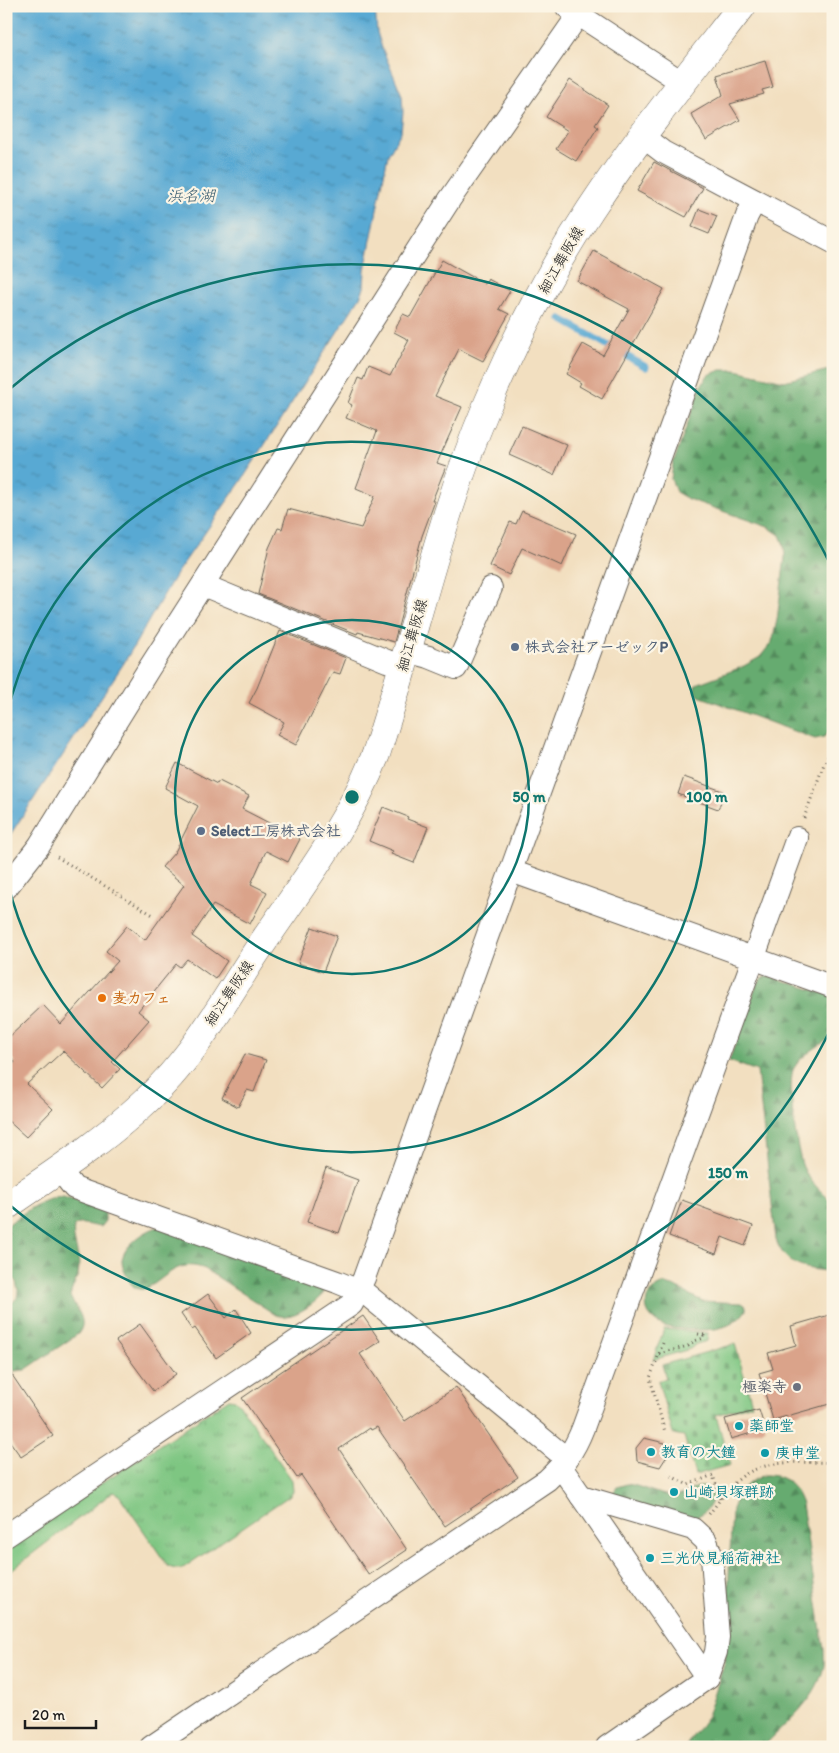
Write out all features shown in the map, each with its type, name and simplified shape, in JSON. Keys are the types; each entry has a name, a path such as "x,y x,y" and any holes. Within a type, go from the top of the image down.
{"main road":[{"name":"細江舞阪線","path":"6,1206 59,1169 140,1106 169,1077 196,1042 334,836 368,775 376,754 455,490 483,416 531,311 589,212 642,136 742,6"}],"street":[{"path":"6,888 39,846 203,584 573,10 683,83"},
{"path":"642,136 663,152 833,242"},
{"path":"6,1536 352,1304 369,1265 747,216 755,201"},
{"path":"203,584 378,658 429,657 456,668 491,588"},
{"path":"151,1747 547,1480 564,1463 575,1448 797,838"},
{"path":"511,871 833,987"},
{"path":"59,1169 74,1188 319,1275 366,1294 564,1463 581,1496 707,1678"},
{"path":"581,1496 695,1531 706,1541 712,1557 718,1637 716,1652 707,1678 608,1747"}],"path":[{"path":"797,838 824,764 833,747"},
{"path":"39,846 153,915"},
{"path":"658,1354 688,1346 694,1341 704,1338 704,1335 698,1334"},
{"path":"663,1342 650,1378 665,1432"},
{"path":"695,1531 737,1480 748,1472 761,1466 833,1462"},
{"path":"671,1476 688,1486 713,1475 720,1500"}],"green space":[{"path":"833,369 833,728 824,737 815,739 699,696 695,692 695,686 699,683 742,667 760,657 772,642 777,620 785,557 784,545 780,535 768,527 688,499 676,492 671,479 673,464 701,386 708,375 721,370 736,370 784,381"},
{"path":"768,976 833,996 833,1036 806,1054 797,1063 792,1075 791,1087 795,1133 803,1167 812,1182 833,1203 833,1272 798,1265 791,1262 780,1250 776,1240 757,1071 729,1061 757,984"},
{"path":"63,1197 100,1208 105,1213 105,1221 100,1227 83,1224 74,1226 73,1232 79,1268 70,1296 82,1320 81,1329 78,1334 25,1370 14,1371 6,1362 6,1308 17,1298 18,1290 16,1282 6,1269 6,1226 40,1203"},
{"path":"159,1227 323,1287 324,1293 315,1302 296,1314 282,1316 276,1315 205,1269 197,1267 184,1266 178,1268 147,1288 136,1288 123,1269 123,1256 130,1245 142,1235"},
{"path":"664,1284 673,1286 702,1301 742,1303 746,1306 746,1310 733,1323 709,1330 691,1330 665,1326 649,1315 646,1303 651,1292"},
{"path":"664,1329 708,1333 707,1341 696,1344 690,1349 653,1360"},
{"path":"735,1344 752,1404 716,1415 730,1465 695,1475 684,1436 673,1434 658,1381 666,1378 662,1365"},
{"path":"229,1399 235,1400 240,1405 292,1480 293,1491 289,1496 183,1568 176,1569 167,1565 119,1495 113,1492 6,1574 6,1546"},
{"path":"764,1475 772,1475 788,1482 796,1491 802,1504 824,1650 823,1670 819,1681 806,1702 790,1721 763,1747 685,1747 707,1717 725,1661 732,1509 744,1488 752,1481"},
{"path":"627,1484 673,1496 702,1487 713,1492 713,1497 709,1507 701,1514 691,1518 680,1518 616,1499 613,1493 617,1487"}],"water":[{"name":"浜名湖","path":"6,6 375,6 377,32 402,95 403,112 401,132 388,155 365,270 364,288 360,297 240,483 176,574 124,663 6,841"}],"building":[{"path":"765,61 773,87 762,90 764,94 730,104 740,120 706,140 691,114 723,95 717,75"},
{"path":"570,80 608,105 595,125 598,127 576,161 556,149 568,131 546,117"},
{"path":"654,162 703,188 686,217 637,191"},
{"path":"699,209 717,216 709,234 692,227"},
{"path":"594,251 664,289 602,399 579,386 581,383 566,374 583,344 603,355 629,309 577,281"},
{"path":"442,260 485,284 488,279 510,291 499,309 509,314 483,361 459,349 435,396 462,407 437,463 446,466 432,501 435,501 422,536 394,642 358,632 357,634 258,594 269,548 278,528 282,529 288,509 361,528 375,496 356,488 377,431 346,418 352,405 348,403 358,378 363,380 368,367 390,376 409,340 394,332 403,314 410,317"},
{"path":"522,426 567,445 554,475 509,455"},
{"path":"522,511 576,534 562,566 522,548 509,575 490,566 510,522 516,524"},
{"path":"280,631 346,658 340,674 333,672 296,745 277,735 284,722 249,703"},
{"path":"177,763 217,784 219,781 249,796 242,809 300,839 288,862 266,851 251,884 267,892 250,924 213,905 192,936 227,961 215,979 187,959 180,967 176,964 138,1011 149,1020 112,1062 120,1069 102,1088 63,1051 27,1084 53,1109 26,1137 6,1119 6,1064 10,1068 15,1062 6,1052 6,1040 43,1005 61,1024 118,961 106,951 127,926 145,940 184,885 162,867 175,852 198,806 165,788"},
{"path":"684,777 725,792 718,809 678,794"},
{"path":"383,807 428,827 414,863 391,854 393,851 369,841"},
{"path":"312,927 337,936 323,972 298,963"},
{"path":"245,1054 266,1060 254,1092 247,1090 238,1107 222,1098"},
{"path":"326,1168 358,1180 339,1233 307,1222"},
{"path":"682,1200 753,1226 745,1246 722,1237 716,1254 669,1236"},
{"path":"208,1294 226,1318 236,1309 251,1333 216,1358 195,1328 192,1330 181,1314"},
{"name":"極楽寺","path":"833,1314 833,1403 773,1420 759,1373 773,1369 768,1353 796,1345 791,1326"},
{"path":"363,1316 380,1341 360,1354 405,1421 456,1387 518,1477 445,1526 377,1427 371,1430 370,1428 339,1449 407,1550 369,1575 301,1475 297,1478 242,1398"},
{"path":"140,1324 176,1374 153,1391 116,1341"},
{"path":"6,1366 53,1436 21,1457 6,1436"},
{"path":"759,1410 765,1429 731,1439 725,1419"},
{"name":"教育の大鐘","path":"644,1438 665,1443 667,1456 660,1467 637,1461 636,1448"}],"waterway":[{"path":"561,319 646,367"}],"place":[{"name":"株式会社アーゼックP","path":"515,647"},
{"name":"Select工房株式会社","path":"201,831"},
{"name":"麦カフェ","path":"102,998"},
{"name":"極楽寺","path":"797,1387"},
{"name":"薬師堂","path":"739,1426"},
{"name":"教育の大鐘","path":"651,1452"},
{"name":"庚申堂","path":"765,1453"},
{"name":"山崎貝塚群跡","path":"674,1492"},
{"name":"三光伏見稲荷神社","path":"650,1558"}]}
